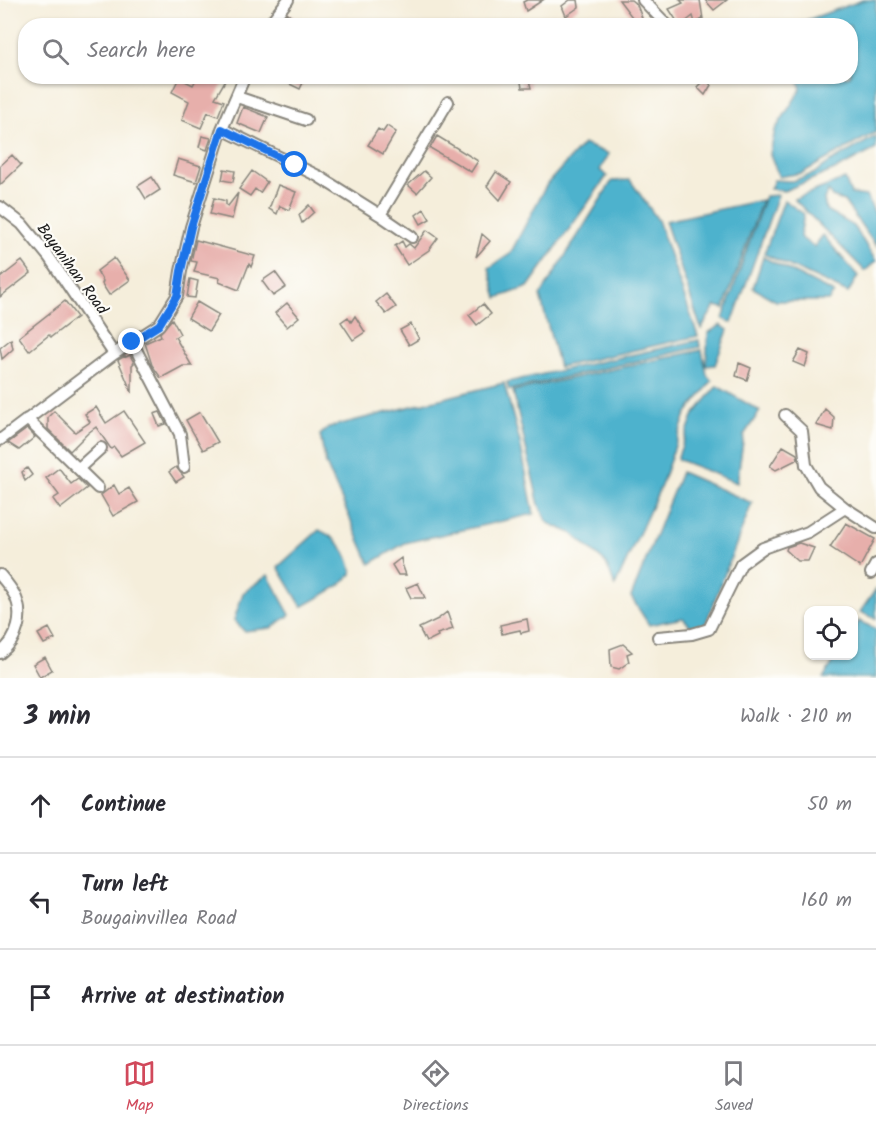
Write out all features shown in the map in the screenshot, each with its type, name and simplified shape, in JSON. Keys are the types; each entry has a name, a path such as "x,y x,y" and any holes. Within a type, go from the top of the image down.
{"street":[{"path":"274,18 288,0"},
{"path":"643,0 660,18"},
{"path":"0,440 114,354 159,325 177,296 191,227 222,129 241,84"},
{"path":"237,97 306,120"},
{"path":"380,214 448,102"},
{"path":"222,129 318,176 380,214 412,237"},
{"name":"Bayanihan Road","path":"0,207 22,224 49,257 114,354"},
{"path":"132,342 180,434 184,467"},
{"path":"785,415 802,431 806,465 819,487 845,508 876,528"},
{"path":"27,419 98,488"},
{"path":"79,468 101,448"},
{"path":"658,637 692,634 709,629 741,564 763,548 808,532 845,508"},
{"path":"0,575 14,594 19,607 20,620 7,648 0,653"}],"water":[{"path":"863,0 876,0 876,132 802,173 779,177 770,154 775,130 801,89 799,84 858,84 858,18 813,18"},
{"path":"876,136 876,149 837,169 784,191 770,189 774,180 792,181 813,174"},
{"path":"583,144 609,154 600,170 607,176 528,287 497,298 489,268 510,254 547,184"},
{"path":"845,179 851,194 866,196 876,215 876,246 844,201 832,197 828,191 824,199 826,210 854,226 876,261 865,271 794,199"},
{"path":"630,180 658,220 698,336 559,367 540,296 612,181"},
{"path":"778,195 732,323 723,319 765,196"},
{"path":"762,200 724,308 715,306 701,329 665,221"},
{"path":"784,200 804,214 800,237 814,247 823,235 858,276 848,293 764,254"},
{"path":"763,257 834,293 828,301 776,301 753,288"},
{"path":"721,325 728,330 715,365 706,366 708,333"},
{"path":"699,340 700,347 509,390 507,382"},
{"path":"702,350 707,375 712,381 686,414 661,486 615,586 606,563 571,533 548,523 539,505 513,391"},
{"path":"504,383 520,442 534,514 405,543 370,564 326,464 320,435 329,427"},
{"path":"717,386 760,411 744,435 737,483 677,459 693,416"},
{"path":"681,472 752,503 704,628 694,630 683,618 649,625 631,597"},
{"path":"319,530 332,537 342,547 352,573 339,586 302,607 278,567"},
{"path":"268,575 290,615 271,628 244,631 234,620 243,593"},
{"path":"876,589 876,619 860,612"},
{"path":"859,621 876,629 876,678 823,678 834,660 858,660"}],"building":[{"path":"543,0 526,11 523,2"},
{"path":"570,0 578,0 579,7 566,16 562,6"},
{"path":"619,0 631,0 637,5 642,18 633,18"},
{"path":"680,0 700,0 703,18 694,18 693,16 675,18 669,9 683,3"},
{"path":"705,0 727,0 714,10"},
{"path":"287,13 294,18 284,18"},
{"path":"176,84 223,84 215,98 224,101 218,116 208,112 201,128 182,120 189,101 172,92"},
{"path":"290,84 302,84 300,89"},
{"path":"521,84 530,84 531,88 522,88"},
{"path":"700,84 711,85 705,95 697,87"},
{"path":"243,107 268,117 261,133 237,123"},
{"path":"387,126 396,132 383,154 368,145 378,129 383,132"},
{"path":"202,136 211,138 207,150 199,147"},
{"path":"437,136 478,161 471,172 430,148"},
{"path":"12,155 21,165 0,185 0,166"},
{"path":"178,159 201,166 196,182 173,175"},
{"path":"224,169 235,171 233,182 222,180"},
{"path":"252,171 267,182 260,193 255,189 250,196 239,189"},
{"path":"424,171 431,177 417,193 408,185"},
{"path":"496,172 511,182 500,200 487,186"},
{"path":"152,177 160,190 146,199 138,186"},
{"path":"278,185 296,192 289,210 280,206 277,214 269,209"},
{"path":"238,193 232,219 210,214 214,198 226,201 228,206"},
{"path":"309,205 314,212 302,223 299,215"},
{"path":"424,209 430,219 421,224 416,215"},
{"path":"427,230 438,238 429,250 407,265 395,246 402,241 405,247 409,244 414,248"},
{"path":"482,234 490,241 476,257"},
{"path":"196,240 255,256 251,267 249,264 239,290 219,282 220,278 194,272 197,262 191,261"},
{"path":"114,258 130,280 109,295 97,271"},
{"path":"22,261 31,273 0,297 0,278"},
{"path":"275,272 286,287 273,296 262,281"},
{"path":"190,279 198,281 195,298 187,297"},
{"path":"386,294 396,307 386,314 376,302"},
{"path":"65,301 77,317 29,351 19,337"},
{"path":"197,302 219,315 209,331 188,318"},
{"path":"287,303 299,317 287,327 275,313"},
{"path":"483,304 491,314 477,325 469,315"},
{"path":"355,316 365,332 353,340 341,322 348,317 351,322"},
{"path":"172,319 180,334 175,337 192,366 183,366 161,378 152,365 145,343 161,336 160,333"},
{"path":"411,324 419,339 409,345 400,330"},
{"path":"11,339 13,349 2,359 0,348"},
{"path":"800,350 809,354 805,367 793,362"},
{"path":"130,355 134,363 132,365 132,393 118,360"},
{"path":"739,363 751,368 747,380 736,376"},
{"path":"96,407 106,423 124,411 145,442 121,456 114,447 111,449 96,427 70,451 48,429 48,417 54,411 75,432 90,422 85,414"},
{"path":"825,409 834,417 833,430 816,425"},
{"path":"160,412 166,424 159,426 154,414"},
{"path":"200,412 218,442 203,450 186,420"},
{"path":"27,429 35,437 19,450 8,443"},
{"path":"783,446 797,454 798,459 776,470 770,466"},
{"path":"176,467 184,477 176,482 169,472"},
{"path":"27,468 32,475 25,481 22,472"},
{"path":"59,468 71,484 78,479 87,488 60,509 53,499 59,495 46,478"},
{"path":"114,485 119,494 129,488 138,502 113,516 101,495"},
{"path":"846,523 875,539 860,567 830,547"},
{"path":"799,543 814,548 808,561 798,561 786,550 787,547"},
{"path":"401,558 406,575 398,575 392,565"},
{"path":"418,583 425,598 411,598 406,588"},
{"path":"447,612 453,629 437,634 438,636 426,642 419,628"},
{"path":"527,619 529,631 521,633 520,630 502,634 500,625"},
{"path":"49,628 55,639 44,644 38,634"},
{"path":"623,644 632,652 627,654 629,662 619,669 611,667 610,649"},
{"path":"45,657 52,670 40,677 33,664"}],"route":[{"path":"132,342 159,325 177,296 191,227 222,129 295,165"}]}
